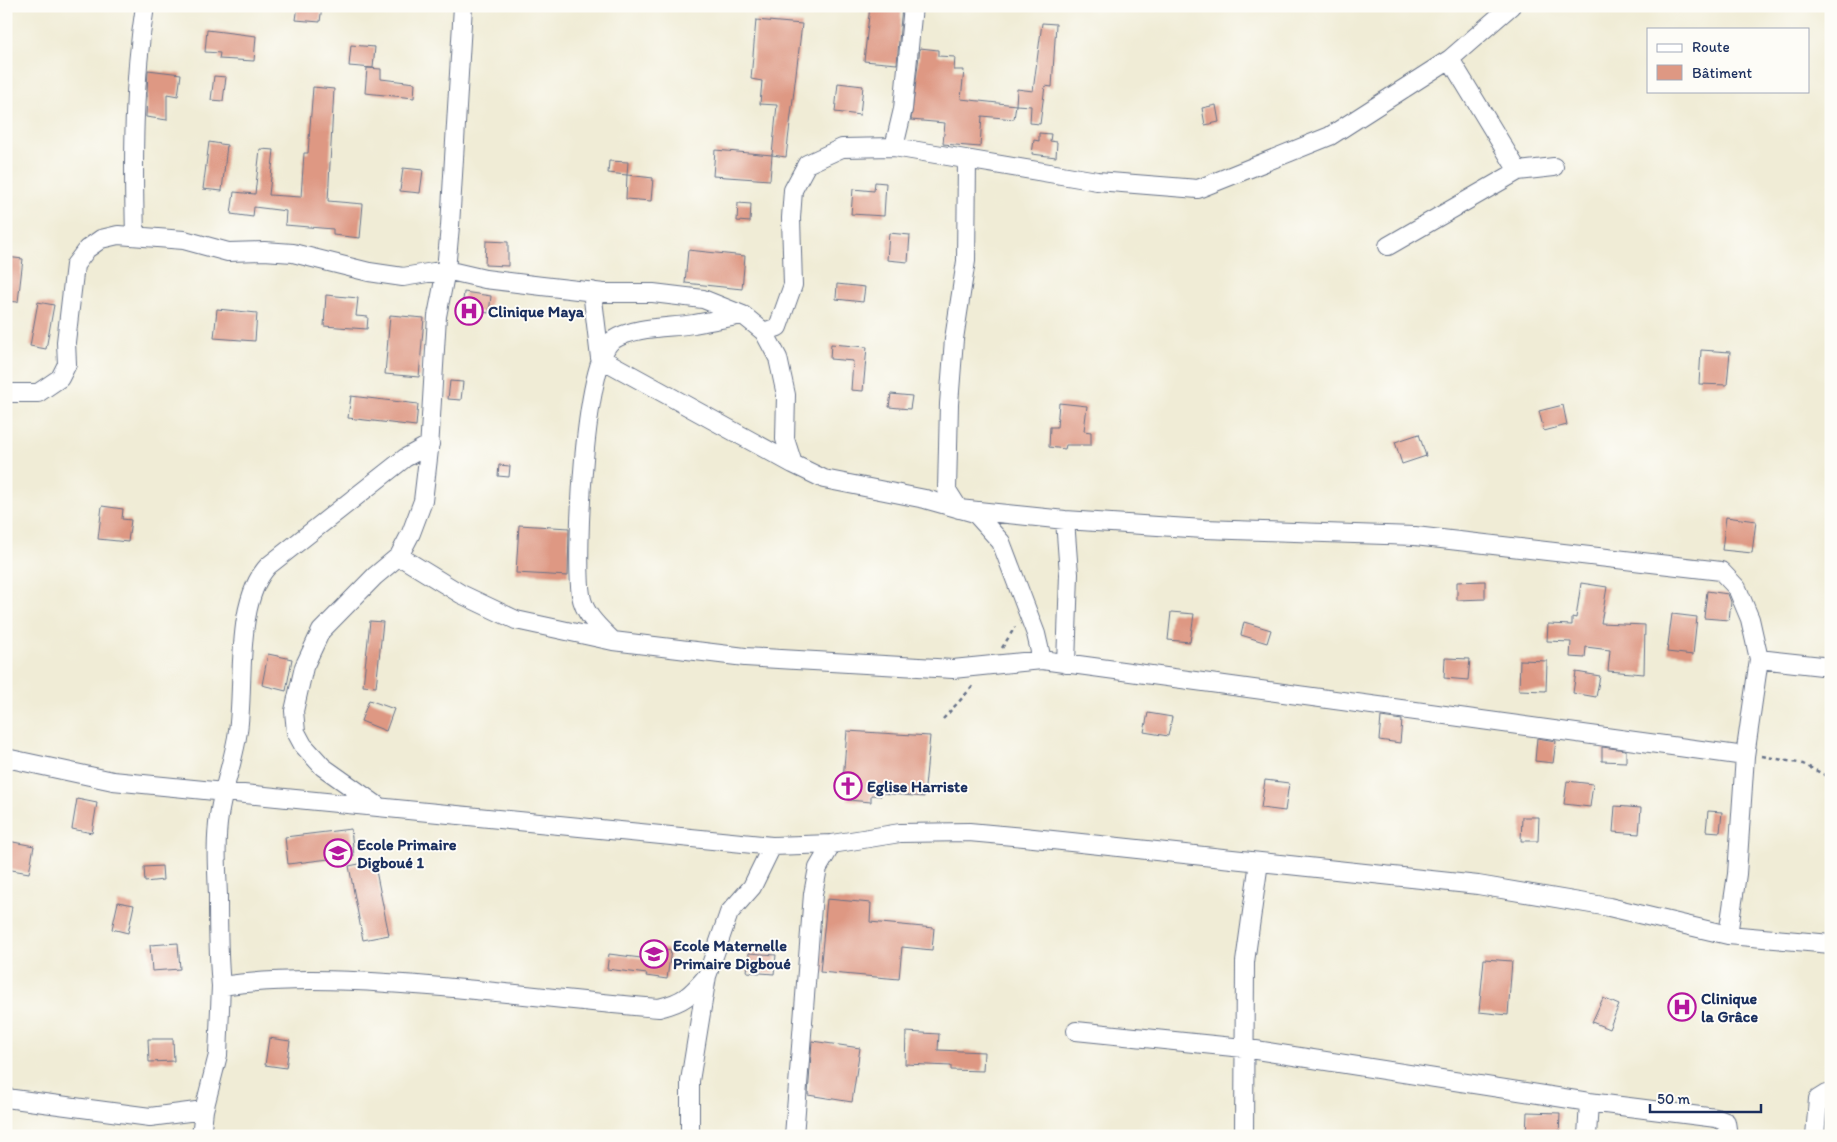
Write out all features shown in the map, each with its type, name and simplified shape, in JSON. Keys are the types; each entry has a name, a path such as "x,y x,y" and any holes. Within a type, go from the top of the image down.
{"street":[{"path":"135,236 135,115 140,40 145,6"},
{"path":"380,808 323,767 303,745 296,732 294,712 304,668 321,631 375,576 399,556 411,533 423,502 430,444 437,316 446,270 463,6"},
{"path":"894,147 903,109 913,6"},
{"path":"764,332 778,327 793,285 791,218 793,190 807,164 842,148 894,147 1097,181 1198,189 1330,136 1450,60 1511,6"},
{"path":"1450,60 1518,171"},
{"path":"959,509 947,490 949,404 954,340 966,261 967,160"},
{"path":"1388,246 1518,171 1554,167"},
{"path":"6,393 38,393 60,378 67,364 66,342 75,265 87,248 101,239 118,235 184,240 228,252 264,251 293,253 369,272 403,277 446,270 485,279 592,291 653,293 702,299 743,315 764,332 778,358 786,395 785,439 792,464"},
{"path":"592,291 600,358"},
{"path":"613,641 590,618 581,597 579,561 586,442 591,395 600,358 611,340 636,331 743,315"},
{"path":"600,358 792,464 824,479 925,499 975,513 1001,542 1033,626 1042,660"},
{"path":"201,1136 204,1110 218,1055 221,986 218,957 218,816 238,730 244,631 261,573 404,458 430,444"},
{"path":"959,509 1065,520 1204,529 1414,536 1721,571 1737,588 1750,619 1759,659 1745,756 1737,874 1728,935"},
{"path":"1065,520 1069,574 1066,664"},
{"path":"399,556 461,594 516,620 613,641 745,657 953,670 1042,660 1745,756"},
{"path":"1759,659 1831,667"},
{"path":"6,758 112,781 772,846 832,844 900,833 969,832 1478,884 1608,907 1728,935 1831,944"},
{"path":"794,1136 813,894 818,868 832,844"},
{"path":"690,1136 690,1081 707,976 730,913 752,887 772,846"},
{"path":"1244,1136 1243,1048 1245,962 1259,862"},
{"path":"221,986 248,982 332,980 440,986 659,1008 679,1003 691,994 707,976"},
{"path":"1076,1031 1243,1048 1589,1102 1716,1118 1726,1122 1728,1136"},
{"path":"1815,1136 1818,1099 1826,1094 1831,1094"},
{"path":"6,1098 150,1117 204,1110"},
{"path":"1587,1136 1589,1102"}],"path":[{"path":"1745,756 1768,756 1803,764 1831,778"}],"building":[{"path":"298,6 322,6 320,22 296,20"},
{"path":"870,6 902,6 897,64 864,61"},
{"path":"756,20 802,24 786,157 772,155 777,105 760,104 762,81 751,79"},
{"path":"1042,23 1056,24 1052,87 1045,86 1040,124 1030,123 1031,106 1016,105 1017,89 1033,91"},
{"path":"207,30 256,36 254,61 219,59 220,53 205,52"},
{"path":"351,45 375,47 373,68 349,66"},
{"path":"920,48 938,50 938,56 955,57 954,70 964,70 961,99 1016,105 1014,119 982,116 980,147 943,144 945,123 911,120"},
{"path":"367,68 381,69 381,79 415,83 414,98 365,93"},
{"path":"148,70 181,74 178,96 167,94 167,120 146,117"},
{"path":"214,76 226,77 223,101 211,100"},
{"path":"838,83 863,86 860,115 835,112"},
{"path":"313,87 334,89 328,201 363,204 360,238 333,235 333,229 285,225 286,211 254,207 253,217 231,214 234,192 255,194 260,149 274,150 269,195 301,197 304,153 308,153"},
{"path":"1216,105 1219,122 1205,125 1202,108"},
{"path":"1039,133 1051,134 1050,141 1057,142 1056,157 1032,154 1034,140 1039,141"},
{"path":"209,142 227,145 222,191 203,189"},
{"path":"715,150 772,155 770,180 713,176"},
{"path":"609,161 628,162 627,175 608,173"},
{"path":"403,168 423,170 420,193 400,191"},
{"path":"627,175 653,178 651,201 626,199"},
{"path":"875,182 886,183 884,216 851,214 853,189 874,191"},
{"path":"738,203 751,204 750,222 737,221"},
{"path":"889,233 910,235 908,262 887,260"},
{"path":"486,241 508,242 508,266 485,265"},
{"path":"688,250 745,256 742,289 685,283"},
{"path":"6,257 23,259 18,302 6,301"},
{"path":"837,284 865,287 863,302 836,299"},
{"path":"464,292 491,296 489,313 462,309"},
{"path":"326,295 358,298 356,316 368,317 367,329 324,326"},
{"path":"38,302 54,305 46,349 30,346"},
{"path":"217,309 257,313 255,341 214,338"},
{"path":"390,315 424,318 419,377 385,374"},
{"path":"831,344 867,347 863,391 851,390 853,361 830,359"},
{"path":"1701,350 1730,352 1727,385 1699,384"},
{"path":"450,381 463,382 461,400 448,399"},
{"path":"891,394 912,396 910,409 889,407"},
{"path":"351,396 418,404 416,426 348,418"},
{"path":"1059,403 1087,406 1084,431 1091,432 1091,445 1066,445 1065,449 1049,447 1050,427 1057,427"},
{"path":"1563,405 1567,425 1544,431 1539,411"},
{"path":"1419,434 1426,456 1402,464 1395,442"},
{"path":"499,465 510,466 509,477 498,476"},
{"path":"102,506 123,509 122,519 131,520 128,542 98,539"},
{"path":"1726,517 1756,521 1752,553 1722,550"},
{"path":"519,525 569,528 568,576 516,573"},
{"path":"1485,581 1485,599 1457,600 1457,582"},
{"path":"1581,583 1607,587 1601,623 1645,625 1644,674 1608,671 1610,650 1586,647 1585,658 1570,657 1571,642 1547,641 1548,624 1572,625 1572,617 1576,618"},
{"path":"1707,591 1728,594 1731,602 1729,620 1704,618"},
{"path":"1171,612 1194,614 1190,642 1168,640"},
{"path":"1672,614 1697,617 1693,655 1667,652"},
{"path":"370,621 383,622 376,687 363,686"},
{"path":"1244,622 1271,630 1267,643 1241,635"},
{"path":"268,654 292,659 286,691 262,685"},
{"path":"1445,658 1470,659 1468,680 1444,678"},
{"path":"1520,660 1547,661 1546,691 1519,690"},
{"path":"1576,672 1600,676 1596,697 1573,693"},
{"path":"369,700 394,709 386,731 361,721"},
{"path":"1148,713 1172,717 1168,736 1144,732"},
{"path":"1381,717 1402,720 1400,743 1379,740"},
{"path":"847,731 930,736 924,797 881,793 881,796 871,795 871,802 848,800 849,793 842,792"},
{"path":"1537,738 1556,741 1553,763 1535,761"},
{"path":"1602,747 1626,750 1626,762 1602,761"},
{"path":"1265,780 1289,783 1285,811 1261,808"},
{"path":"1567,781 1593,784 1590,807 1564,804"},
{"path":"77,799 97,803 92,833 72,829"},
{"path":"1615,806 1641,808 1639,834 1613,832"},
{"path":"1708,811 1722,812 1720,832 1706,831"},
{"path":"1522,817 1539,817 1538,841 1521,841"},
{"path":"351,829 354,856 288,864 285,837"},
{"path":"8,841 34,846 29,873 6,869"},
{"path":"374,861 389,935 363,940 349,866"},
{"path":"162,866 163,880 145,882 144,867"},
{"path":"827,899 871,903 870,922 934,928 932,950 902,947 899,979 820,972"},
{"path":"118,902 134,905 128,933 112,929"},
{"path":"178,943 180,969 152,971 150,945"},
{"path":"650,947 671,950 667,979 646,976 647,974 607,969 609,954 649,959"},
{"path":"749,953 776,955 774,974 747,972"},
{"path":"1484,959 1512,961 1508,1015 1479,1012"},
{"path":"1603,998 1619,1005 1609,1029 1592,1022"},
{"path":"906,1032 939,1034 938,1050 984,1052 983,1071 951,1070 951,1066 905,1064"},
{"path":"269,1038 290,1041 286,1068 265,1065"},
{"path":"148,1039 173,1039 174,1061 149,1062"},
{"path":"812,1041 860,1048 852,1102 808,1095"},
{"path":"1527,1112 1560,1113 1559,1136 1526,1136"}],"place":[{"name":"Clinique Maya","path":"469,311"},
{"name":"Eglise Harriste","path":"848,786"},
{"name":"Ecole Primaire Digboué 1","path":"338,853"},
{"name":"Ecole Maternelle Primaire Digboué","path":"654,954"},
{"name":"Clinique la Grâce","path":"1682,1007"}]}
